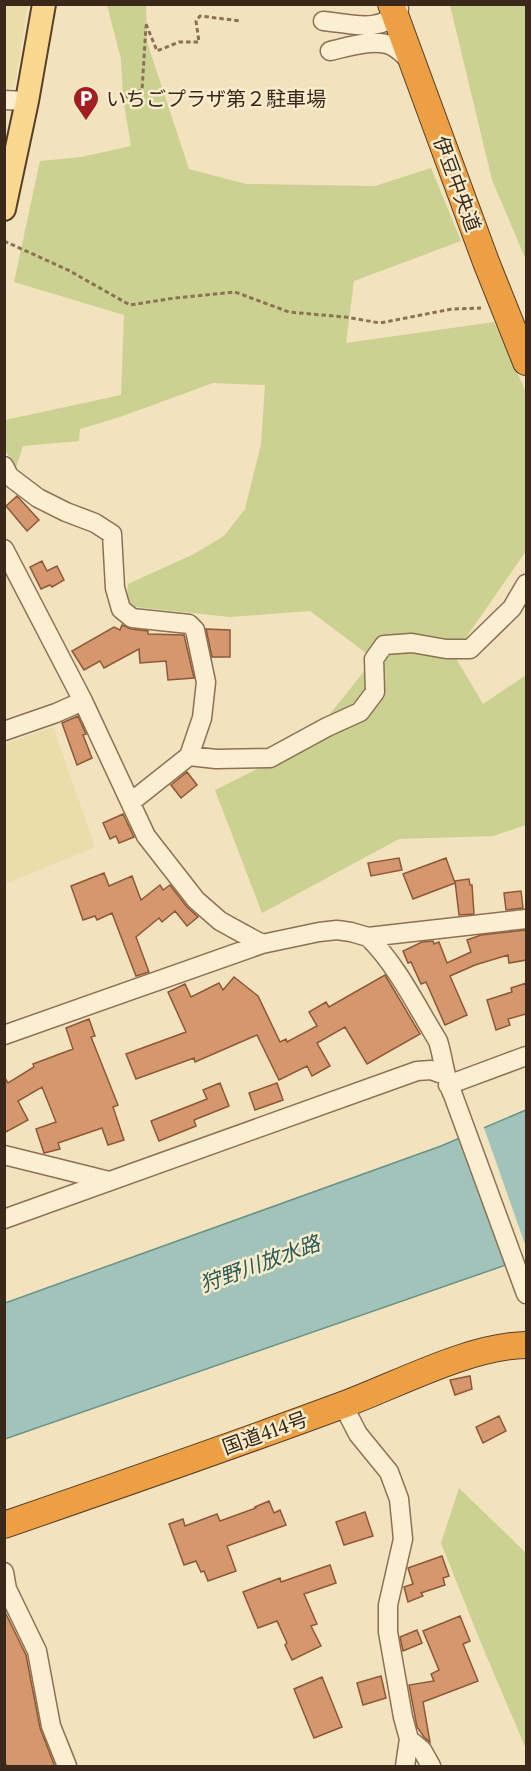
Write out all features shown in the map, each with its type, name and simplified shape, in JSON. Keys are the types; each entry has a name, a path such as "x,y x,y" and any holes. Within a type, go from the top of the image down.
{"highway":[{"name":"伊豆中央道","path":"397,7 412,64 526,362"},
{"name":"伊豆中央道","path":"397,7 526,334"},
{"name":"国道414号","path":"4,1525 343,1405 470,1356 526,1345"}],"main road":[{"path":"4,209 27,101 44,4"}],"street":[{"path":"323,21 371,26 389,21 397,7"},
{"path":"330,51 360,44 377,43 392,46 412,64"},
{"path":"4,100 27,101"},
{"path":"4,466 9,476 38,498 95,523 112,534 115,588 121,609 132,618 189,624 195,630 206,682 202,718 189,756 131,802"},
{"path":"4,549 83,701 146,836 195,900 220,921 262,944"},
{"path":"189,756 216,759 270,758 360,712 375,692 374,659 384,645 412,643 446,650 470,649 512,608 526,584"},
{"path":"4,730 56,713 83,701"},
{"path":"4,1035 262,944 337,930 369,938 526,919"},
{"path":"369,938 391,965 438,1041 449,1085 526,1293"},
{"path":"449,1085 526,1056"},
{"path":"4,1219 417,1071 430,1070 449,1085"},
{"path":"4,1155 109,1181"},
{"path":"343,1405 358,1434 388,1472 399,1499 404,1539 388,1605 388,1632 409,1739 405,1767"},
{"path":"4,1572 7,1589 37,1651 51,1726 67,1767"},
{"path":"409,1739 422,1750 431,1767"}],"path":[{"path":"123,98 142,90 146,24 157,51 179,42 199,42 196,21 200,16 241,21"},
{"path":"4,240 68,270 130,305 236,292 289,312 380,323 452,309 483,308"}],"shaded area":[{"path":"5,5 28,5 15,84 5,93"},
{"path":"53,727 95,847 5,884 5,744"}],"green space":[{"path":"107,5 146,5 147,42 189,169 246,184 375,186 431,168 461,241 354,281 346,343 494,322 526,392 526,551 454,655 483,704 526,675 526,825 493,836 399,839 262,913 215,790 305,745 374,659 310,611 230,617 126,606 128,584 194,554 224,536 245,509 261,444 265,385 213,383 80,429 79,441 23,446 16,468 5,450 5,420 121,395 124,315 14,282 40,161 81,157 131,146 123,98 121,59"},
{"path":"450,5 526,5 526,260 492,180"},
{"path":"459,1488 526,1553 526,1749 441,1543"}],"water":[{"name":"狩野川放水路","path":"526,1110 526,1258 5,1439 5,1303 441,1146"}],"pier":[{"path":"483,1125 526,1247 526,1261 508,1268 460,1134"}],"building":[{"path":"17,496 39,520 27,531 6,506"},
{"path":"42,561 47,571 57,566 64,580 52,587 50,585 41,589 30,567"},
{"path":"122,625 131,629 148,631 148,634 184,635 194,678 168,680 166,661 140,663 139,649 104,668 100,661 84,670 72,651 114,627 120,630"},
{"path":"206,629 230,630 230,657 212,657"},
{"path":"78,716 86,734 83,735 92,758 77,765 62,723"},
{"path":"187,772 197,785 181,798 171,785"},
{"path":"123,814 134,837 119,843 116,836 110,839 103,823"},
{"path":"399,858 402,870 371,876 368,863"},
{"path":"446,858 455,883 413,899 403,874"},
{"path":"104,873 109,886 132,876 141,900 160,885 163,890 170,885 198,917 187,926 175,911 162,922 159,918 136,937 149,972 136,976 112,913 97,920 95,916 83,920 71,886"},
{"path":"469,879 472,885 474,914 459,915 455,881"},
{"path":"521,891 523,908 506,910 504,893"},
{"path":"526,930 526,960 509,963 508,955 475,965 450,976 467,1015 445,1025 426,982 421,984 403,951 422,942 433,941 434,944 439,942 447,963 471,952 467,940 481,935"},
{"path":"385,975 420,1034 367,1064 345,1027 317,1043 330,1066 312,1076 307,1066 279,1080 257,1035 195,1062 194,1058 136,1079 126,1054 186,1032 168,992 185,984 191,997 219,983 223,990 234,977 258,996 280,1042 286,1039 287,1042 317,1026 309,1012 326,1002 329,1007"},
{"path":"526,983 526,1014 508,1019 510,1025 496,1030 487,1000 512,992 511,988"},
{"path":"89,1019 95,1036 91,1037 118,1105 113,1107 124,1140 108,1145 102,1128 58,1143 60,1149 44,1153 36,1129 56,1122 42,1087 18,1101 28,1120 4,1133 4,1076 8,1083 34,1067 33,1064 73,1049 66,1028"},
{"path":"220,1083 229,1106 194,1120 196,1126 159,1141 151,1121 207,1099 203,1090"},
{"path":"277,1083 283,1100 255,1110 249,1093"},
{"path":"470,1376 472,1389 455,1395 450,1380"},
{"path":"499,1416 506,1431 483,1443 476,1427"},
{"path":"269,1501 274,1513 280,1510 286,1525 227,1546 236,1571 208,1581 196,1561 184,1565 169,1524 183,1519 185,1526 217,1514 220,1521"},
{"path":"365,1512 373,1536 344,1545 336,1522"},
{"path":"442,1556 449,1576 443,1578 445,1585 421,1593 423,1596 408,1602 404,1587 413,1584 408,1568"},
{"path":"330,1565 336,1583 304,1594 317,1624 311,1626 321,1646 292,1660 277,1621 258,1628 243,1592 280,1578 281,1582"},
{"path":"4,1610 26,1655 40,1728 55,1767 7,1767 4,1759"},
{"path":"460,1616 470,1641 463,1644 478,1681 423,1702 430,1742 417,1727 409,1685 434,1681 431,1674 439,1670 423,1631"},
{"path":"417,1630 422,1643 403,1651 400,1637"},
{"path":"381,1676 386,1698 363,1705 357,1683"},
{"path":"322,1677 342,1727 314,1738 294,1689"}],"place":[{"name":"いちごプラザ第２駐車場","path":"86,122"}]}
